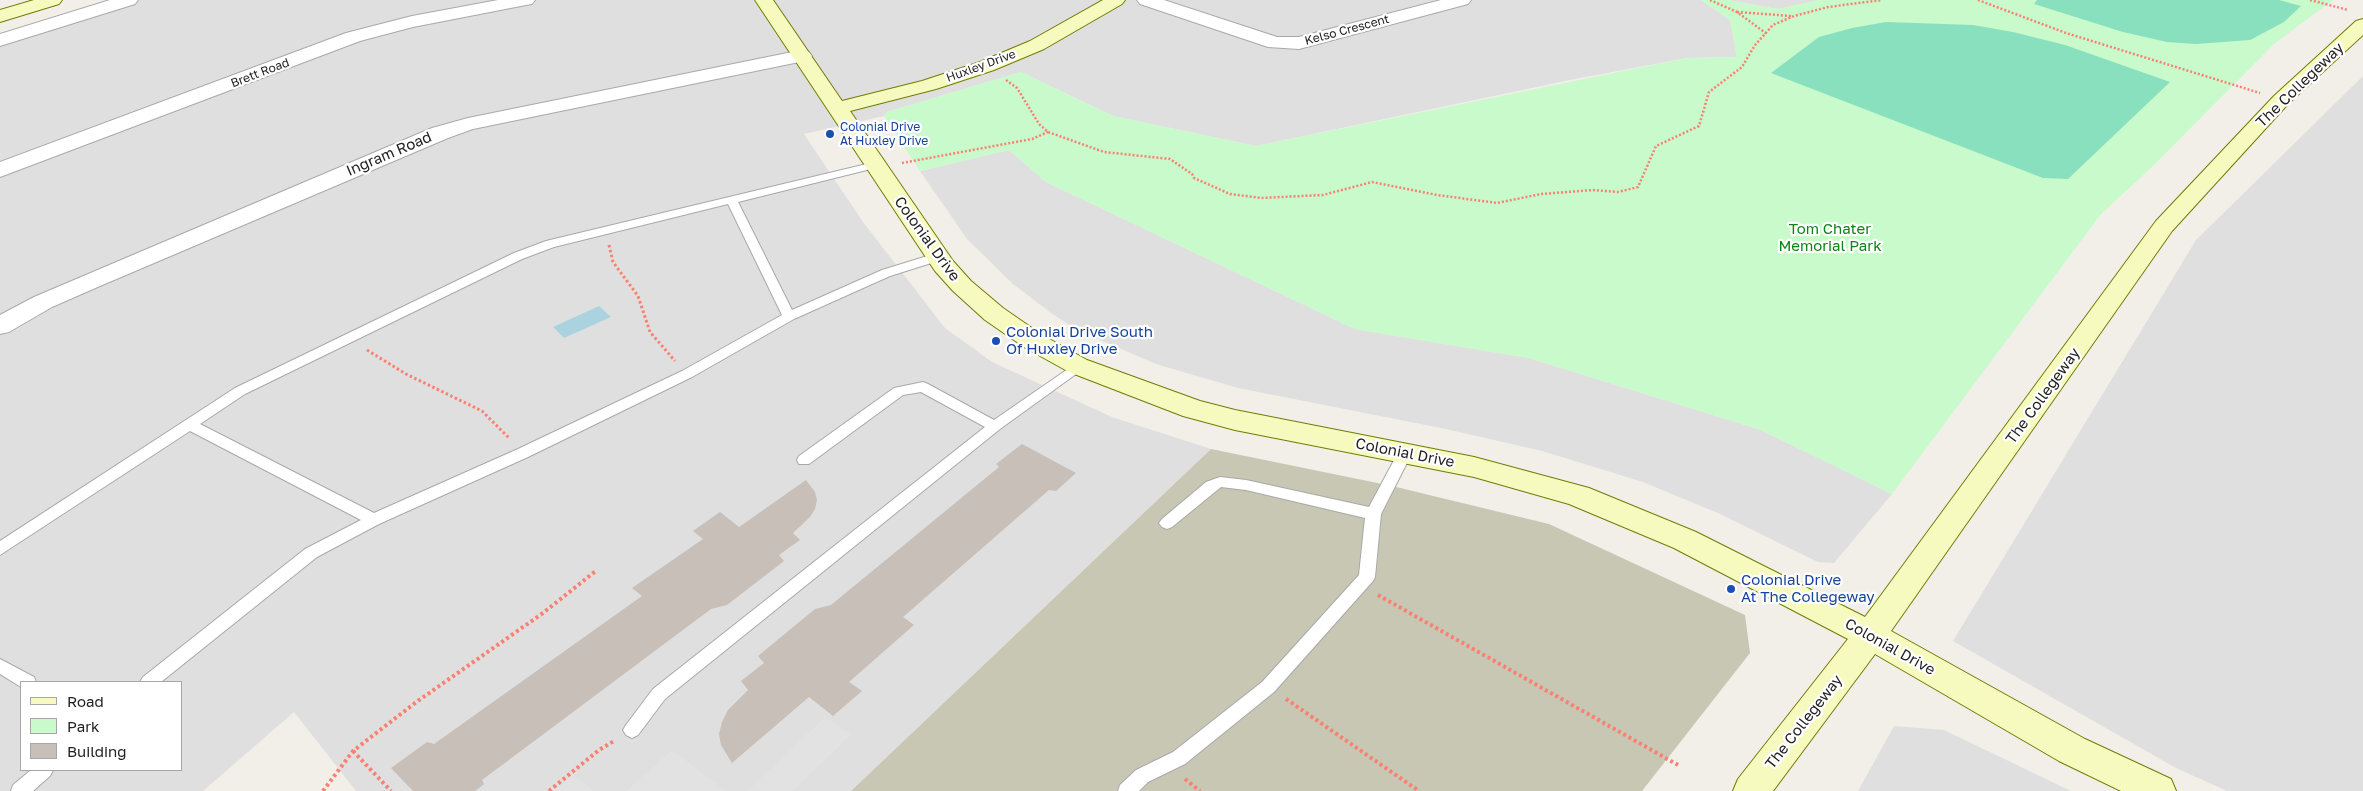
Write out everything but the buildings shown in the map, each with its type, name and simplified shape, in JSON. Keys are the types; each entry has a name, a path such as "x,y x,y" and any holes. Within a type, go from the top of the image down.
{"street":[{"path":"0,16 53,0"},
{"path":"0,40 129,0"},
{"name":"Brett Road","path":"0,170 353,37 481,4 526,0"},
{"name":"Colonial Drive","path":"764,0 937,257 962,286 994,314 1033,341 1078,366 1153,396 1193,409 1235,420 1474,467 1578,496 1631,516 1685,540 1870,635 2072,750 2158,791"},
{"name":"Huxley Drive","path":"837,108 929,85 987,66 1037,45 1116,0"},
{"name":"Kelso Crescent","path":"1146,0 1275,43 1310,40 1462,0"},
{"name":"The Collegeway","path":"1751,791 1870,635 2164,226 2359,18"},
{"name":"Ingram Road","path":"0,326 44,302 91,281 440,133 468,124 802,56"}],"lane":[{"path":"0,549 240,391 518,256 550,244 875,165"},
{"path":"732,201 789,316"},
{"path":"150,681 312,553 374,520 523,453 687,374 789,316 886,273 937,257"},
{"path":"632,730 659,694 881,519 995,426 1078,366"},
{"path":"804,460 899,391 924,388 995,426"},
{"path":"191,425 374,520"},
{"path":"1126,791 1142,776 1179,758 1268,686 1367,577 1373,514 1405,453"},
{"path":"1167,523 1211,486 1220,482 1246,485 1373,514"},
{"path":"0,666 26,681"},
{"path":"20,791 43,771"}],"path":[{"path":"1710,0 1736,12 1767,34"},
{"path":"987,66 1017,88 1039,124 1048,132 1104,152 1170,159 1192,174 1194,178 1230,194 1261,198 1312,194 1323,195 1372,182 1437,195 1497,203 1541,194 1593,190 1618,192 1638,187 1656,146 1699,126 1709,92 1742,67 1755,45 1767,34 1773,25 1794,16 1828,7 1882,0"},
{"path":"1978,0 2066,33 2281,100"},
{"path":"2310,0 2359,18"},
{"path":"1736,12 1794,16"},
{"path":"875,165 910,162 1032,139 1048,132"},
{"path":"606,230 613,262 638,296 650,332 687,374"},
{"path":"348,337 406,374 482,411 523,453"},
{"path":"323,791 353,751 415,704 543,613 597,570"},
{"path":"1360,585 1678,765"},
{"path":"1268,686 1418,791"},
{"path":"549,791 599,750 632,730"},
{"path":"353,751 391,791"}],"shaded area":[{"path":"112,0 1701,0 1730,20 1737,57 1687,58 1570,80 1256,146 1113,116 1021,72 887,112 884,116 804,134 863,222 945,328 992,362 1112,417 1211,449 851,791 356,791 294,712 203,791 0,791 0,35"},
{"path":"1728,0 1818,0 1818,1 1777,9"},
{"path":"2363,76 2363,791 2227,791 2176,768 1953,641 2196,240"},
{"path":"1009,150 1046,182 1355,329 1529,358 1761,430 1892,494 1834,563 1818,562 1720,514 1643,482 1542,451 1446,429 1238,388 1156,364 1077,330 1013,284 967,239 920,171"},
{"path":"1211,449 1392,486 1549,524 1745,615 1750,653 1642,791 851,791"},
{"path":"825,717 851,735 793,791 747,791"},
{"path":"1894,726 1944,730 2071,791 1858,791"},
{"path":"672,750 726,791 626,791"},
{"path":"573,774 594,791 553,791"}],"green space":[{"name":"Tom Chater Memorial Park","path":"1701,0 1728,0 1777,9 1818,0 2333,0 2274,44 2153,166 2101,214 1892,494 1761,430 1529,358 1355,329 1046,182 1009,150 920,171 884,116 887,112 1021,72 1113,116 1256,146 1687,58 1737,57 1730,20"},
{"path":"2037,0 2279,0 2301,6 2284,22 2250,40 2196,44 2167,42 2123,32 2034,4"},
{"path":"1886,22 1973,25 2013,32 2065,45 2170,82 2068,179 2043,178 1771,73 1819,37 1852,28"}],"water":[{"path":"599,306 611,317 564,338 553,327"}],"place":[{"name":"Colonial Drive At Huxley Drive","path":"830,134"},
{"name":"Colonial Drive South Of Huxley Drive","path":"996,341"},
{"name":"Colonial Drive At The Collegeway","path":"1731,589"}]}
